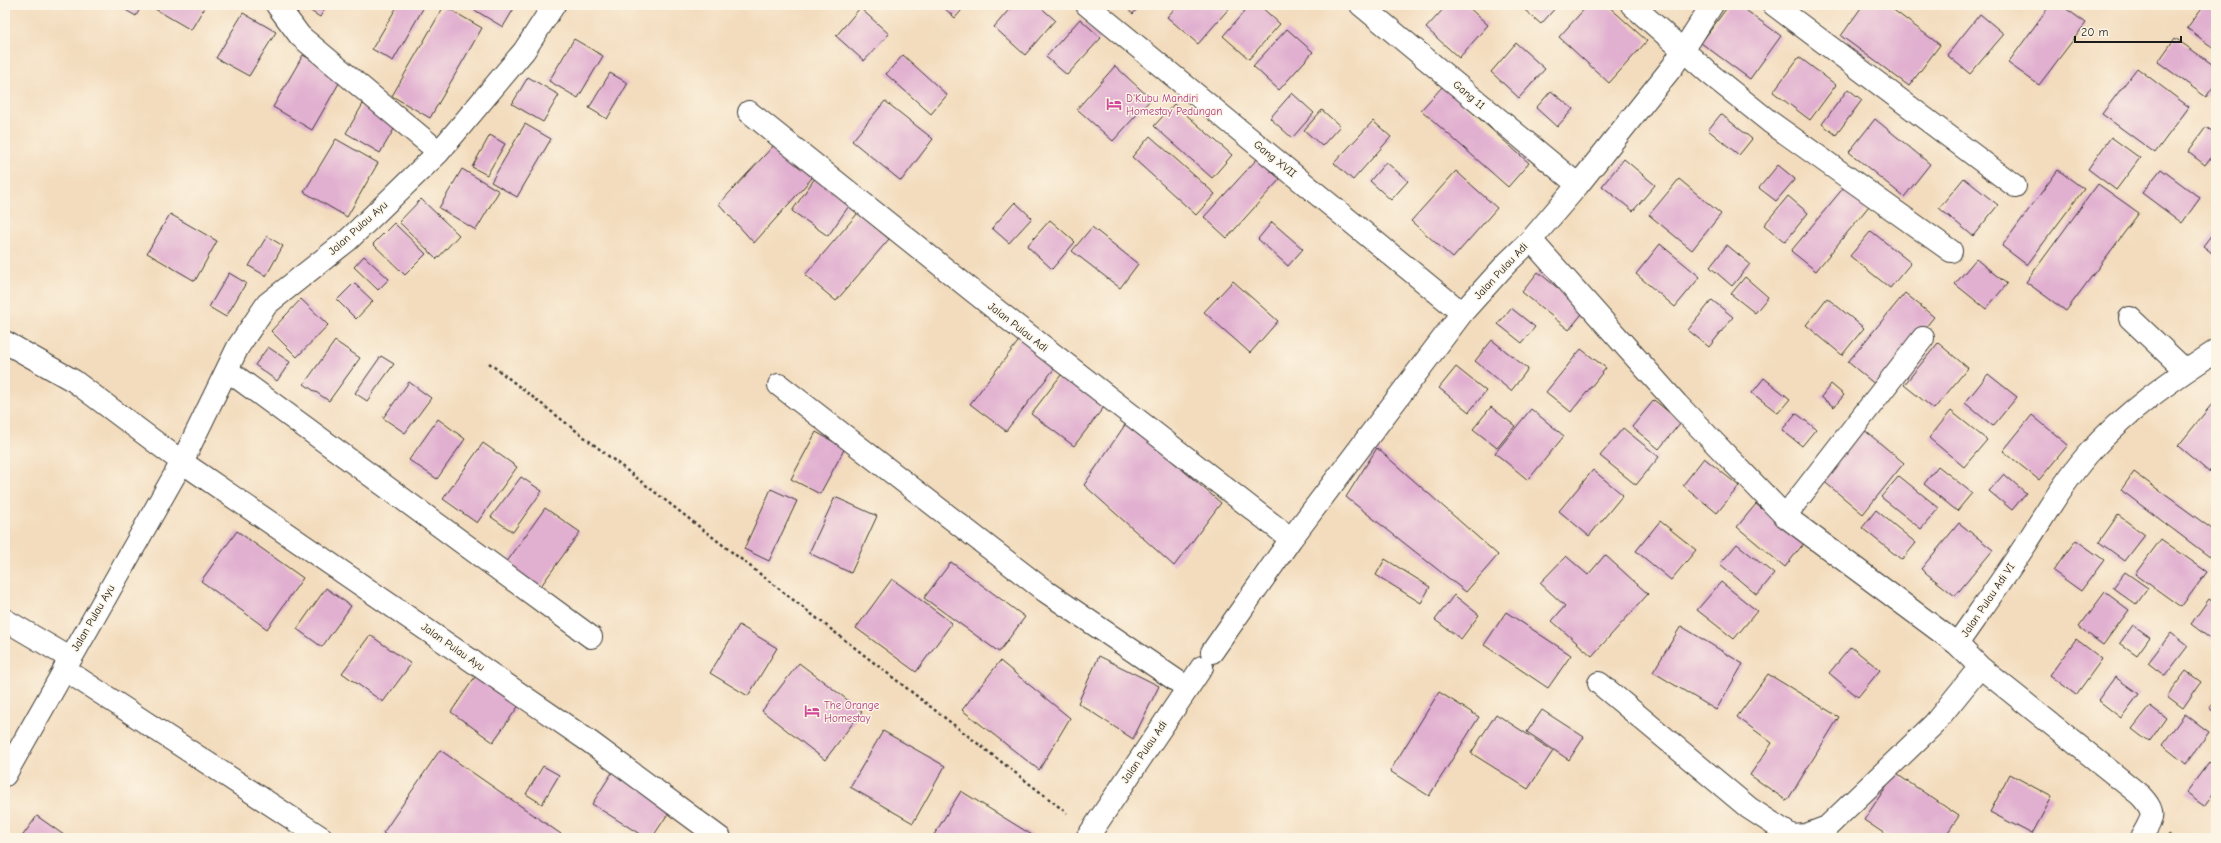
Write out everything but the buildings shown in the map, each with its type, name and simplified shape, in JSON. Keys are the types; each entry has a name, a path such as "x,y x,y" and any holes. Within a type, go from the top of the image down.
{"street":[{"path":"277,5 300,36 439,152"},
{"name":"Jalan Pulau Ayu","path":"5,775 182,462 238,347 267,304 348,240 439,152 524,51 554,5"},
{"name":"Gang XVII","path":"1087,5 1462,313"},
{"name":"Gang 11","path":"1361,5 1578,185"},
{"path":"1632,5 1684,49 1710,74 1770,122 1951,251"},
{"name":"Jalan Pulau Adi","path":"1089,835 1186,687 1207,660 1291,539 1462,313 1507,262 1531,240 1578,185 1673,66 1712,5"},
{"path":"1774,5 2015,186"},
{"name":"Jalan Pulau Adi","path":"749,112 998,312 1291,539"},
{"path":"1531,240 1677,404 1785,516 1957,644"},
{"path":"2130,318 2186,371"},
{"path":"1785,516 1923,338"},
{"path":"5,342 74,381 182,462"},
{"name":"Jalan Pulau Adi VI","path":"2141,838 2152,816 2152,809 2140,795 1980,667 1957,644 2021,551 2061,488 2089,453 2121,421 2166,384 2216,352"},
{"path":"227,370 590,636"},
{"path":"779,385 1045,592 1186,687"},
{"name":"Jalan Pulau Ayu","path":"182,462 590,742 720,838"},
{"path":"5,620 322,838"},
{"path":"1599,683 1749,808 1792,836 1806,835 1827,826 1934,724 1980,667"}],"path":[{"path":"488,363 1089,835"}],"place":[{"name":"D'Kubu Mandiri Homestay Pedungan","path":"1114,104"},
{"name":"The Orange Homestay","path":"812,711"}]}
